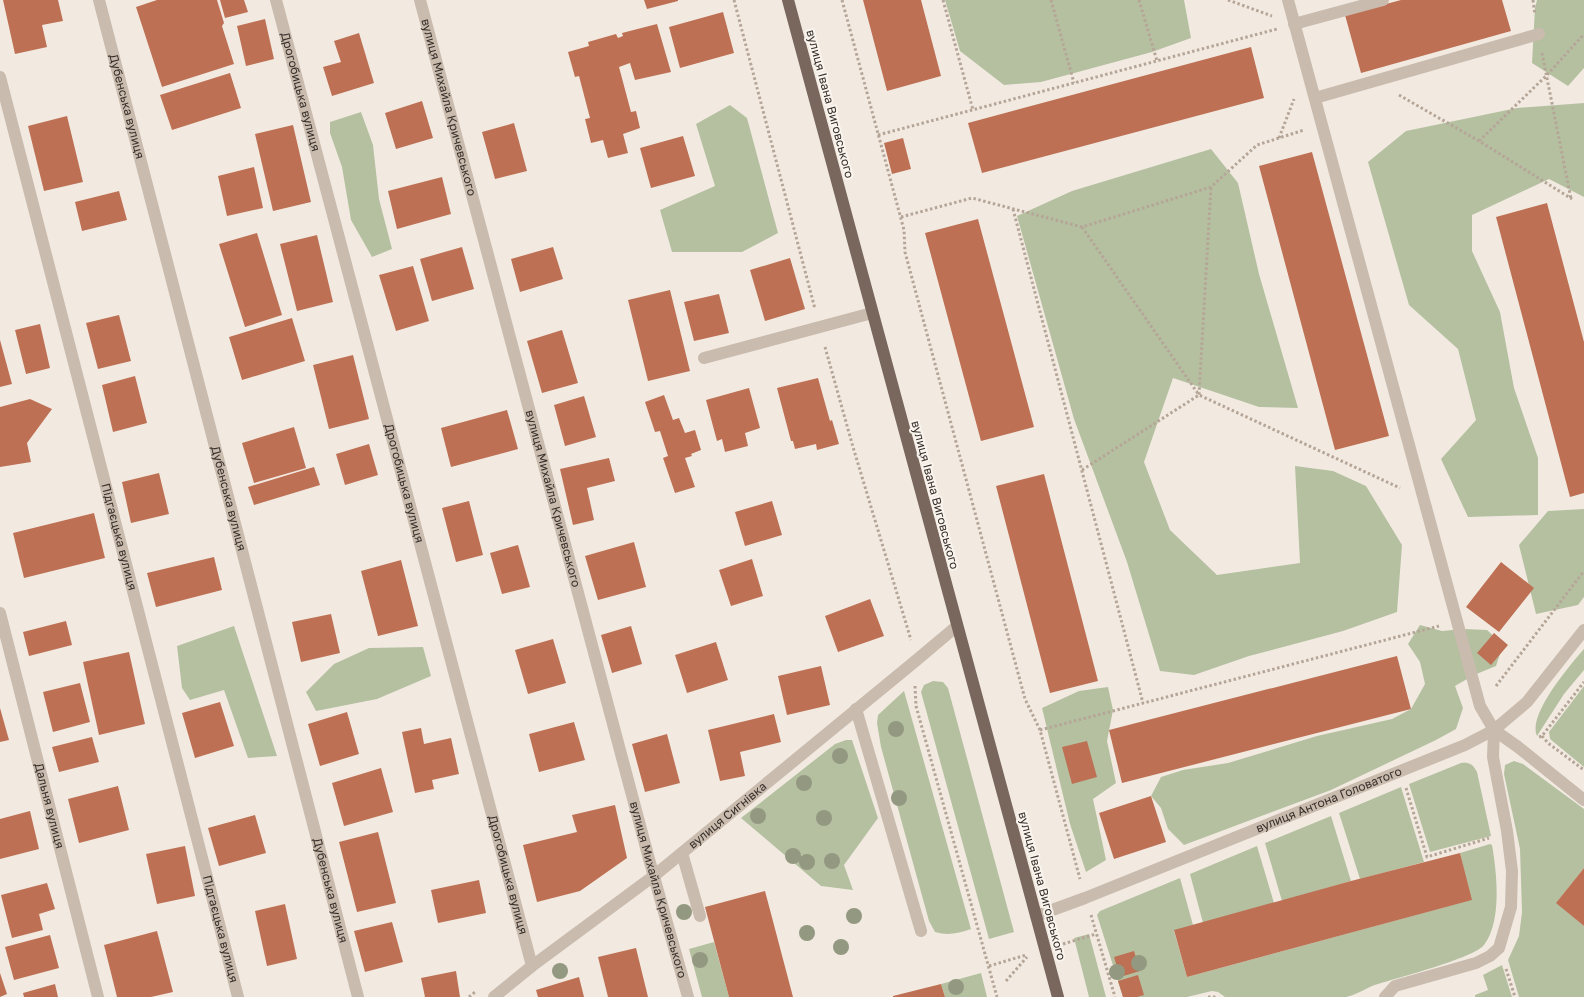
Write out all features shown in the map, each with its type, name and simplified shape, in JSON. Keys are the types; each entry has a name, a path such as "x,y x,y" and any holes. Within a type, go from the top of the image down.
{"main road":[{"name":"вулиця Івана Виговського","path":"788,0 1058,997"}],"street":[{"name":"Дубенська вулиця","path":"99,0 358,997"},
{"name":"Дрогобицька вулиця","path":"276,0 532,966"},
{"name":"вулиця Михайла Кричевського","path":"420,0 688,997"},
{"path":"1288,0 1480,706 1494,730 1584,800"},
{"path":"1294,24 1383,0"},
{"path":"1315,98 1538,34"},
{"name":"Підгаєцька вулиця","path":"0,77 238,997"},
{"path":"704,358 872,313"},
{"name":"Дальня вулиця","path":"0,613 98,997"},
{"name":"вулиця Сигнівка","path":"494,997 510,991 532,966 655,875 956,626"},
{"name":"вулиця Антона Головатого","path":"1036,916 1465,745 1494,730 1527,702 1584,630"},
{"path":"856,709 921,931"},
{"path":"1385,997 1395,986 1476,963 1490,956 1499,948 1511,907 1512,871 1507,831 1493,757 1494,730"},
{"path":"682,853 700,916"}],"path":[{"path":"842,0 904,230 905,252 1025,700 1040,730 1083,888"},
{"path":"943,0 973,110"},
{"path":"1052,0 1074,83"},
{"path":"1138,0 1157,61"},
{"path":"1228,0 1294,24"},
{"path":"1374,81 1479,141 1572,199 1532,0"},
{"path":"878,135 1294,24"},
{"path":"1479,141 1547,75 1584,34"},
{"path":"1279,138 1306,66"},
{"path":"900,217 972,198 1082,227 1211,187 1257,146 1322,124"},
{"path":"1199,395 1211,187"},
{"path":"1013,209 1143,703"},
{"path":"1082,227 1199,395 1423,499"},
{"path":"1082,470 1199,395"},
{"path":"1493,690 1584,571"},
{"path":"1040,730 1456,621"},
{"path":"915,683 916,706 997,997"},
{"path":"1542,736 1584,770"},
{"path":"1404,783 1427,857 1494,837"},
{"path":"1090,914 1115,997"},
{"path":"1499,948 1515,997"},
{"path":"989,966 1029,955 1006,981"},
{"path":"1208,997 1217,997"}],"green space":[{"path":"945,0 1184,0 1191,38 1152,52 1041,82 1004,85 960,51"},
{"path":"1537,0 1584,0 1584,68 1568,86 1532,63"},
{"path":"1584,103 1584,197 1549,179 1472,215 1472,251 1500,312 1514,388 1538,458 1538,515 1468,517 1441,459 1476,420 1458,349 1409,305 1368,162 1406,131 1517,108"},
{"path":"730,105 747,118 778,233 742,252 672,252 660,210 715,186 696,124"},
{"path":"361,112 373,145 379,199 392,249 372,257 351,220 342,167 330,133 330,122"},
{"path":"1211,149 1238,183 1259,274 1298,408 1259,407 1173,378 1144,462 1170,530 1217,575 1300,563 1295,466 1333,471 1366,486 1402,545 1397,612 1343,631 1249,656 1194,675 1160,671 1127,562 1074,419 1017,216 1072,191"},
{"path":"1584,509 1584,597 1578,605 1536,614 1519,545 1548,511"},
{"path":"1420,625 1442,631 1464,629 1487,630 1503,645 1496,666 1474,675 1455,686 1463,708 1456,729 1331,790 1184,845 1168,829 1161,808 1151,796 1161,777 1183,770 1228,763 1317,736 1392,719 1411,709 1425,684 1420,662 1408,644"},
{"path":"234,626 277,756 248,758 224,690 190,700 182,688 177,646"},
{"path":"423,647 431,676 377,699 316,711 306,692 334,664 369,648"},
{"path":"1584,649 1584,670 1564,694 1537,736 1538,716 1544,703"},
{"path":"933,681 943,682 948,688 1014,932 989,939 921,692 924,685"},
{"path":"1584,686 1584,767 1550,739 1549,732"},
{"path":"1108,687 1113,710 1107,741 1116,783 1093,799 1106,860 1086,872 1070,824 1042,708 1079,691"},
{"path":"904,691 971,929 958,933 944,934 935,932 929,921 881,747 877,723 878,715"},
{"path":"852,740 878,818 844,865 853,890 821,886 741,818 835,744"},
{"path":"1514,761 1523,764 1584,809 1584,868 1558,901 1561,906 1584,926 1584,997 1519,997 1508,960 1519,936 1522,912 1520,849 1504,774 1505,765"},
{"path":"1461,763 1470,764 1477,772 1491,836 1430,852 1409,784"},
{"path":"1401,787 1424,862 1360,879 1339,813"},
{"path":"1331,816 1351,881 1282,901 1265,843"},
{"path":"1492,845 1494,856 1497,897 1494,924 1484,945 1466,956 1374,985 1346,997 1225,997 1218,992 1212,991 1187,997 1123,997 1097,915 1100,911 1180,878 1193,925 1174,931 1187,977 1471,900 1460,853"},
{"path":"1257,846 1274,903 1203,923 1190,874"},
{"path":"1089,934 1106,997 1089,997 1074,938"},
{"path":"714,942 729,997 702,997 689,949"},
{"path":"1502,965 1512,997 1475,997 1475,995 1488,990 1483,975"},
{"path":"981,973 987,997 945,997 941,984"}],"building":[{"path":"3,0 58,0 63,21 42,25 47,47 15,54"},
{"path":"157,0 217,0 224,23 222,26 234,64 162,87 136,7"},
{"path":"220,0 244,0 248,12 225,18"},
{"path":"644,0 678,0 678,1 647,9"},
{"path":"863,0 921,0 941,76 887,91"},
{"path":"1401,0 1502,0 1511,31 1361,73 1345,15"},
{"path":"723,12 734,53 680,68 669,27"},
{"path":"265,19 274,59 246,66 237,26"},
{"path":"657,24 671,72 635,80 630,63 619,67 631,112 636,111 640,128 623,134 628,153 608,158 603,140 591,143 585,119 590,118 579,76 575,77 568,52 589,46 588,42 616,34 618,38 623,36 622,33"},
{"path":"359,33 374,83 332,96 323,67 341,62 334,41"},
{"path":"1251,47 1264,98 982,173 968,123"},
{"path":"230,73 241,108 172,130 160,95"},
{"path":"422,101 433,138 396,149 385,113"},
{"path":"67,116 83,182 44,191 28,126"},
{"path":"514,123 527,171 495,179 482,132"},
{"path":"293,125 311,202 273,211 255,134"},
{"path":"683,136 695,176 651,188 640,148"},
{"path":"903,138 911,169 892,174 884,143"},
{"path":"1312,152 1389,436 1335,450 1259,166"},
{"path":"254,167 263,208 227,216 218,176"},
{"path":"442,177 451,214 397,229 388,191"},
{"path":"119,191 127,220 82,231 75,202"},
{"path":"1547,203 1584,342 1584,493 1570,497 1496,217"},
{"path":"978,219 1034,427 981,441 925,233"},
{"path":"257,233 282,315 245,327 219,244"},
{"path":"317,235 333,302 297,311 280,244"},
{"path":"462,247 474,289 432,301 420,259"},
{"path":"553,247 563,279 520,292 511,259"},
{"path":"790,258 805,309 765,321 750,270"},
{"path":"413,266 429,321 396,331 379,275"},
{"path":"670,290 690,371 648,381 628,300"},
{"path":"719,294 729,333 694,341 684,302"},
{"path":"119,315 131,361 98,369 86,323"},
{"path":"292,318 305,361 242,380 229,337"},
{"path":"40,324 50,368 26,374 15,330"},
{"path":"562,330 578,383 542,393 527,341"},
{"path":"0,340 12,384 0,387"},
{"path":"353,355 369,419 329,429 313,365"},
{"path":"135,376 147,423 113,432 102,385"},
{"path":"818,378 830,421 832,420 839,444 817,450 816,444 795,449 793,441 791,441 777,388"},
{"path":"749,388 760,428 745,433 748,446 725,452 722,439 717,441 706,400"},
{"path":"664,395 673,420 679,418 685,433 695,430 701,450 685,458 695,487 675,493 663,458 668,456 660,431 655,432 645,402"},
{"path":"584,396 596,437 565,446 554,405"},
{"path":"30,399 52,409 27,443 31,462 0,467 0,407"},
{"path":"507,410 518,449 451,467 441,428"},
{"path":"294,427 306,468 254,483 242,443"},
{"path":"369,444 378,475 345,485 336,454"},
{"path":"609,458 615,481 587,488 594,520 573,525 560,469"},
{"path":"314,467 320,485 254,505 248,487"},
{"path":"159,473 169,514 131,523 122,482"},
{"path":"1044,474 1098,681 1050,693 996,486"},
{"path":"469,501 483,555 456,562 442,508"},
{"path":"772,501 782,535 745,546 735,512"},
{"path":"94,513 105,558 24,578 13,533"},
{"path":"634,542 646,587 598,600 585,556"},
{"path":"518,545 530,587 502,594 490,553"},
{"path":"214,557 222,590 156,607 147,573"},
{"path":"752,559 763,596 731,606 719,570"},
{"path":"401,560 418,626 378,636 361,571"},
{"path":"1501,562 1534,588 1499,632 1466,607"},
{"path":"870,599 884,636 838,652 825,616"},
{"path":"331,614 340,653 301,662 292,622"},
{"path":"66,621 72,645 29,656 23,632"},
{"path":"631,626 642,664 612,673 601,635"},
{"path":"1494,633 1508,645 1491,665 1477,653"},
{"path":"553,639 566,683 528,694 515,650"},
{"path":"716,642 728,680 687,693 675,655"},
{"path":"129,652 145,724 99,735 83,662"},
{"path":"1397,656 1411,709 1122,783 1109,730"},
{"path":"821,666 830,705 787,715 778,676"},
{"path":"80,683 90,722 53,732 43,692"},
{"path":"220,702 234,746 195,758 182,713"},
{"path":"0,708 9,740 0,742"},
{"path":"347,712 359,754 320,766 308,724"},
{"path":"774,714 781,742 740,752 745,776 720,781 708,730"},
{"path":"574,722 585,760 539,772 529,734"},
{"path":"421,728 424,744 451,738 459,774 432,780 434,789 415,793 402,732"},
{"path":"667,734 680,783 645,792 632,744"},
{"path":"92,737 99,762 59,772 52,747"},
{"path":"1087,741 1097,777 1072,784 1062,747"},
{"path":"381,768 393,812 344,826 332,783"},
{"path":"118,786 129,830 79,843 68,799"},
{"path":"1151,796 1166,842 1114,859 1099,813"},
{"path":"615,805 627,858 580,891 537,902 523,845 577,832 572,815"},
{"path":"30,811 39,849 0,859 0,819"},
{"path":"255,815 266,853 219,866 208,828"},
{"path":"378,832 396,903 357,912 339,842"},
{"path":"185,846 195,896 157,904 146,854"},
{"path":"1460,853 1472,900 1187,977 1174,930"},
{"path":"1584,868 1584,926 1556,903"},
{"path":"479,880 486,913 438,923 431,890"},
{"path":"47,883 55,909 39,914 43,930 12,938 1,895"},
{"path":"765,891 793,997 729,997 705,907"},
{"path":"285,904 297,959 267,966 255,911"},
{"path":"392,922 403,962 365,972 354,931"},
{"path":"157,931 173,992 151,997 117,997 104,945"},
{"path":"50,935 59,968 14,980 5,947"},
{"path":"636,948 648,997 608,997 598,957"},
{"path":"1134,951 1140,971 1120,977 1114,957"},
{"path":"456,971 460,997 425,997 421,978"},
{"path":"0,973 7,994 0,997"},
{"path":"1138,975 1144,995 1123,997 1118,981"},
{"path":"579,977 584,997 538,997 536,990"},
{"path":"55,984 58,997 24,997 23,993"},
{"path":"941,984 945,997 893,997 893,996"}]}
